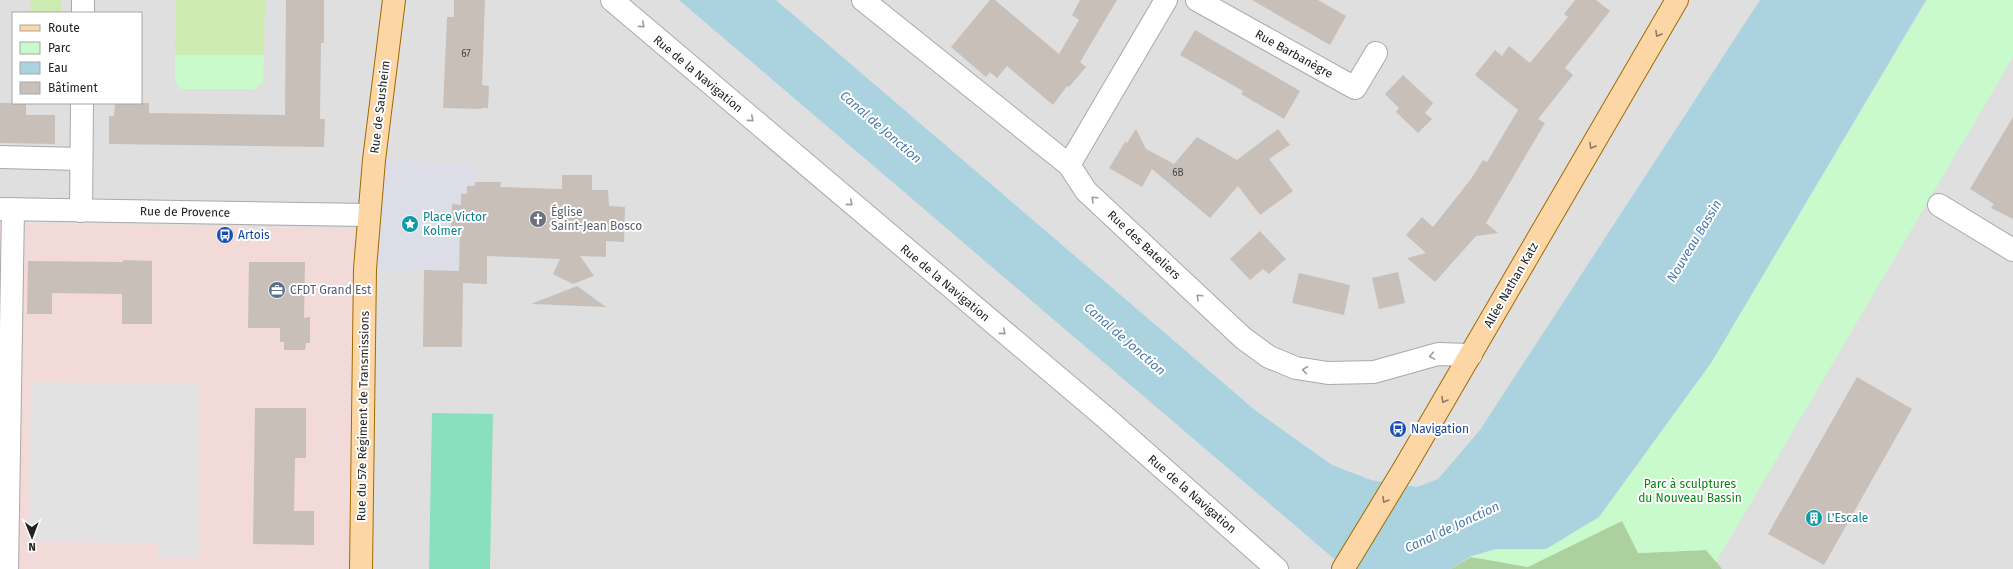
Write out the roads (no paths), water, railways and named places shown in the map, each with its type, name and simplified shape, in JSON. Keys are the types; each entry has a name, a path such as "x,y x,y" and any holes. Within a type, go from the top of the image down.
{"main road":[{"name":"Rue de Sausheim","path":"369,215 382,86 394,0"},
{"name":"Allée Nathan Katz","path":"1343,569 1471,355 1678,0"},
{"name":"Rue du 57e Régiment de Transmissions","path":"361,569 364,285 369,215"}],"street":[{"path":"83,12 84,0"},
{"name":"Rue de la Navigation","path":"612,0 1106,418 1277,569"},
{"name":"Rue des Bateliers","path":"863,0 1070,165 1086,191 1243,338 1269,357 1296,368 1328,373 1374,372 1438,354 1471,355"},
{"path":"1070,165 1166,0"},
{"name":"Rue Barbanègre","path":"1197,0 1355,88 1376,53"},
{"path":"81,210 82,104"},
{"path":"0,157 81,159"},
{"path":"1939,205 2013,250"},
{"path":"6,209 7,569"},
{"name":"Rue de Provence","path":"6,209 369,215"}],"water":[{"path":"679,0 776,0 1256,411 1332,465 1371,480 1417,487 1438,479 1480,430 1760,0 1926,0 1711,363 1599,517 1546,549 1496,549 1471,556 1451,569 1346,569"}],"place":[{"name":"Église Saint-Jean Bosco","path":"538,219"},
{"name":"Place Victor Kolmer","path":"410,224"},
{"name":"Artois","path":"225,235"},
{"name":"CFDT Grand Est","path":"277,290"},
{"name":"Navigation","path":"1398,429"},
{"name":"L'Escale","path":"1814,518"}],"water label":[{"name":"Canal de Jonction","path":"881,127"},
{"name":"Nouveau Bassin","path":"1694,241"},
{"name":"Canal de Jonction","path":"1125,339"},
{"name":"Canal de Jonction","path":"1452,527"}],"park label":[{"name":"Parc à sculptures du Nouveau Bassin","path":"1690,491"}]}
